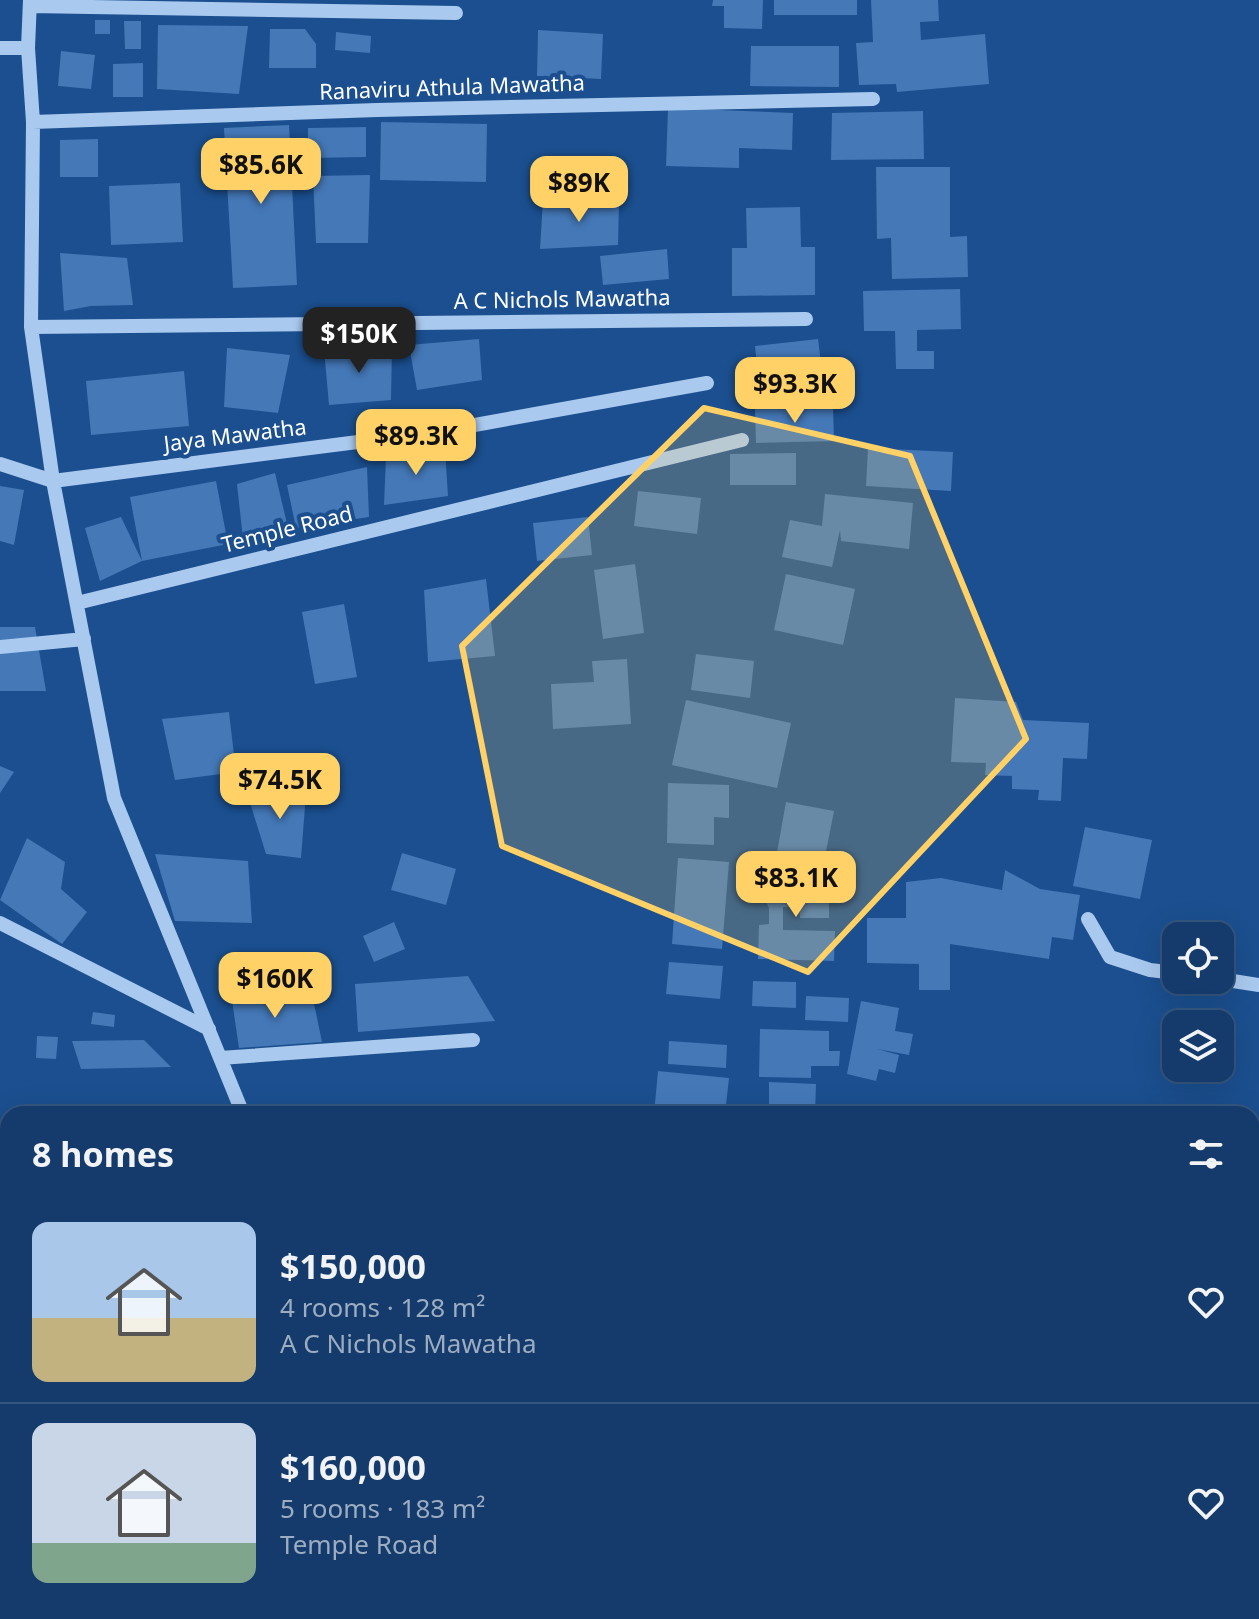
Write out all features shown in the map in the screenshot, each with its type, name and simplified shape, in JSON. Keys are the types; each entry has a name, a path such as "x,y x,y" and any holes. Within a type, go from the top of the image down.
{"street":[{"path":"240,1106 114,798 53,481 31,327 33,122 28,48 30,3 456,13"},
{"path":"0,48 28,48"},
{"name":"Ranaviru Athula Mawatha","path":"33,122 377,110 873,99"},
{"name":"A C Nichols Mawatha","path":"31,327 806,319"},
{"name":"Jaya Mawatha","path":"53,481 436,432 707,383"},
{"name":"Temple Road","path":"77,603 742,440"},
{"path":"0,464 53,481"},
{"path":"0,647 84,639"},
{"path":"1088,919 1110,957 1162,971"},
{"path":"0,923 209,1029"},
{"path":"1234,981 1259,985"},
{"path":"220,1058 473,1040"}],"highlighted area":[{"path":"704,408 910,456 1026,739 808,972 502,846 462,646"}],"building":[{"path":"713,0 763,0 762,29 724,28 724,6 712,6"},
{"path":"774,0 857,0 857,15 774,15"},
{"path":"871,0 938,0 939,21 920,22 921,40 985,34 989,84 897,92 896,84 859,85 856,43 873,42"},
{"path":"95,20 110,20 110,34 95,34"},
{"path":"124,21 141,21 141,49 125,49"},
{"path":"158,25 248,26 239,94 157,89"},
{"path":"270,29 305,29 316,44 316,68 269,68"},
{"path":"538,30 603,34 601,79 537,76"},
{"path":"336,32 371,36 370,53 335,50"},
{"path":"751,46 839,46 839,87 750,86"},
{"path":"61,51 95,55 91,89 58,86"},
{"path":"143,63 143,97 113,97 113,64"},
{"path":"668,108 793,113 792,150 739,148 739,168 666,166"},
{"path":"923,111 924,159 831,160 832,113"},
{"path":"381,122 487,124 486,182 380,180"},
{"path":"289,125 297,285 233,288 224,128"},
{"path":"366,127 366,157 308,158 308,128"},
{"path":"98,139 98,177 60,177 60,140"},
{"path":"543,159 612,159 611,190 542,189"},
{"path":"876,167 950,167 950,237 967,236 968,277 892,279 891,238 877,239"},
{"path":"370,175 368,243 316,243 313,176"},
{"path":"180,183 183,242 111,245 109,186"},
{"path":"543,201 619,202 618,245 540,249"},
{"path":"800,207 801,247 815,247 815,295 732,296 732,248 747,248 746,208"},
{"path":"667,249 669,279 603,285 600,256"},
{"path":"60,253 127,258 133,305 91,306 64,311"},
{"path":"960,289 961,329 917,330 917,351 934,351 934,369 896,369 895,331 864,331 863,291"},
{"path":"479,339 482,380 417,390 409,345"},
{"path":"818,339 824,387 760,394 755,346"},
{"path":"392,347 391,400 329,405 324,349"},
{"path":"227,348 290,355 278,413 224,407"},
{"path":"184,371 189,426 91,435 86,381"},
{"path":"833,406 834,441 756,443 755,409"},
{"path":"868,448 953,452 951,491 866,486"},
{"path":"445,449 448,496 384,505 386,456"},
{"path":"796,453 796,485 730,485 730,454"},
{"path":"367,467 369,517 296,528 287,485"},
{"path":"275,473 288,528 243,539 237,484"},
{"path":"216,481 228,544 142,561 130,497"},
{"path":"0,486 24,490 14,545 0,541"},
{"path":"638,491 701,498 697,534 634,526"},
{"path":"825,494 913,503 909,549 841,541 840,530 832,567 782,557 790,520 822,526"},
{"path":"121,517 142,561 100,581 85,528"},
{"path":"588,517 592,555 537,561 533,523"},
{"path":"635,564 644,633 603,639 594,570"},
{"path":"786,574 855,589 843,645 774,630"},
{"path":"486,579 495,656 428,662 424,590"},
{"path":"344,604 357,677 315,684 302,612"},
{"path":"0,627 35,627 46,691 0,691"},
{"path":"696,654 754,661 750,698 691,690"},
{"path":"627,659 631,724 553,729 551,684 594,682 592,661"},
{"path":"955,698 1016,702 1023,720 1089,723 1087,759 1063,758 1061,801 1038,800 1039,790 1012,789 1012,776 985,775 986,763 951,762"},
{"path":"686,700 791,723 777,788 672,765"},
{"path":"229,712 236,772 175,780 162,719"},
{"path":"0,766 14,772 0,793"},
{"path":"668,783 729,785 729,818 714,817 714,845 667,843"},
{"path":"246,790 306,794 301,858 266,854"},
{"path":"786,802 834,811 823,867 776,858"},
{"path":"1085,827 1152,840 1140,899 1073,886"},
{"path":"27,838 65,862 61,889 87,912 62,944 0,900"},
{"path":"402,853 456,869 446,905 391,890"},
{"path":"155,854 248,861 252,923 175,921"},
{"path":"678,858 729,862 722,949 672,944"},
{"path":"1005,870 1040,889 1080,895 1073,940 1052,937 1049,959 950,944 950,990 919,990 919,964 867,963 867,918 906,918 906,882 941,878 1002,890"},
{"path":"829,874 829,895 817,895 817,899 829,899 829,918 800,918 799,907 783,907 783,930 835,931 834,961 758,959 759,925 769,924 763,875"},
{"path":"394,922 405,949 374,962 363,936"},
{"path":"669,962 723,966 720,999 666,994"},
{"path":"468,976 495,1021 358,1032 355,984"},
{"path":"753,981 796,982 796,1008 752,1006"},
{"path":"231,994 312,994 322,1042 239,1048"},
{"path":"806,996 849,998 848,1022 805,1020"},
{"path":"861,1001 899,1008 895,1031 913,1034 909,1055 877,1049 899,1055 895,1073 879,1069 876,1081 847,1074"},
{"path":"93,1012 115,1015 114,1027 91,1024"},
{"path":"760,1029 829,1031 829,1051 840,1051 839,1066 811,1066 811,1078 759,1077"},
{"path":"37,1036 58,1037 56,1059 36,1058"},
{"path":"144,1040 171,1067 81,1069 72,1041"},
{"path":"669,1041 727,1045 726,1068 668,1064"},
{"path":"658,1071 729,1078 726,1106 655,1106"},
{"path":"769,1082 816,1084 815,1106 769,1106"}]}
